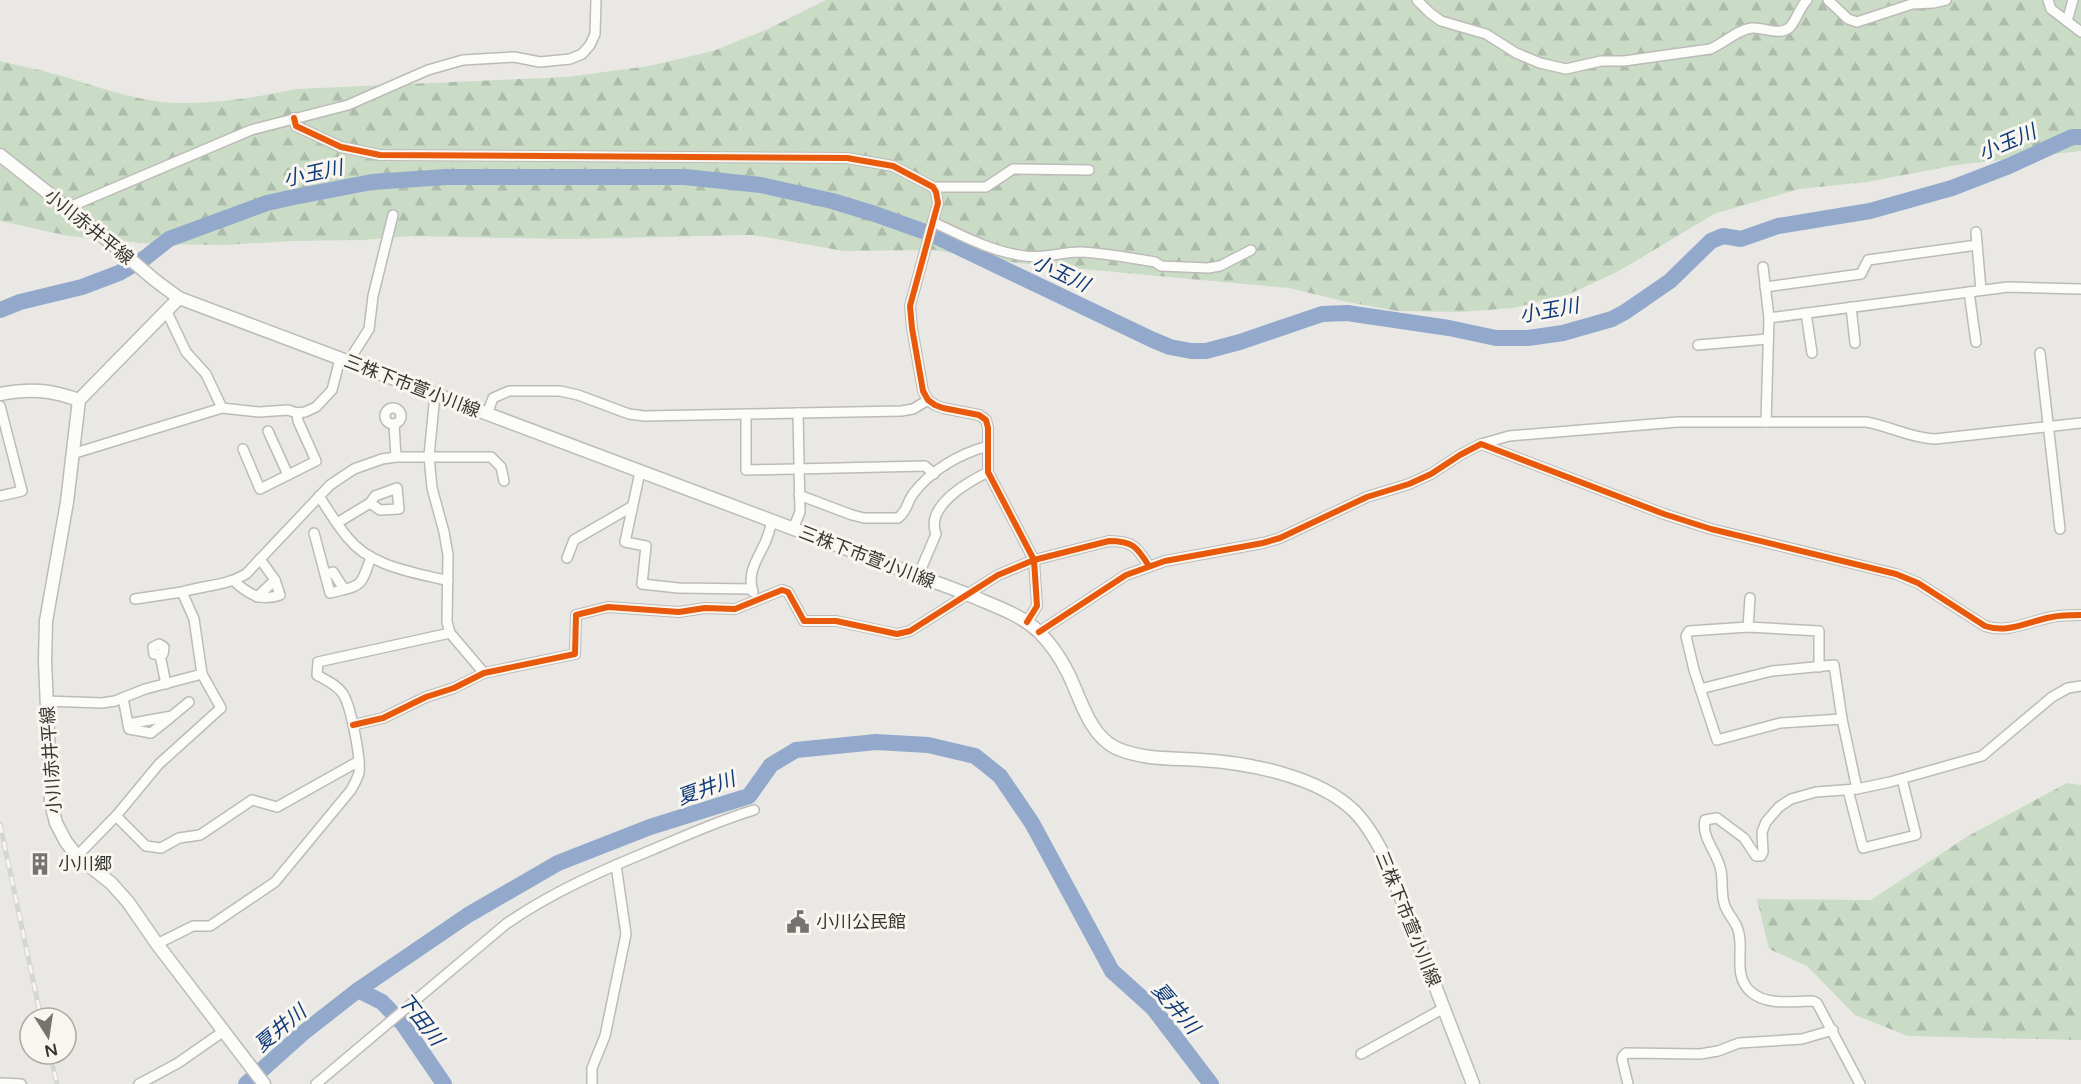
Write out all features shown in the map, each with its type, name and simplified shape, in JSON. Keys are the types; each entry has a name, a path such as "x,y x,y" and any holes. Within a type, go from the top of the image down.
{"main road":[{"name":"小川赤井平線","path":"0,155 179,298"},
{"name":"三株下市萱小川線","path":"179,298 967,594 1004,610 1027,622 1039,632 1067,671 1096,730 1111,745 1130,754 1213,761 1262,769 1307,782 1333,794 1354,811 1376,838 1473,1084"},
{"path":"0,394 19,390 39,390 79,400 179,298"},
{"name":"小川赤井平線","path":"79,400 67,502 46,621 46,701 51,803 56,823 77,856 111,883 128,902 157,944 264,1084"}],"street":[{"path":"67,208 251,130 348,105 428,70 463,60 514,57 540,62 570,59 582,54 596,34 596,0"},
{"path":"1417,0 1441,21 1486,34 1515,53 1540,63 1566,69 1601,61 1624,61 1710,50 1745,29 1756,28 1768,32 1785,30 1792,25 1799,8 1807,0"},
{"path":"1828,0 1848,19 1857,22 1912,4 1946,0"},
{"path":"2048,0 2051,9 2081,32"},
{"path":"2067,21 2073,0"},
{"path":"294,118 296,126 341,147 380,155 847,158 893,166 933,187 986,187 1013,169 1089,170"},
{"path":"933,187 938,203 910,306 924,392 928,400 943,408 980,415 986,420 988,472 1034,560 1037,606 1027,622"},
{"path":"72,454 222,408 259,412 288,410 297,413 316,407 332,390 344,360 369,329 373,296 393,215"},
{"path":"932,224 987,248 1026,256 1046,257 1083,252 1155,262 1161,266 1208,268 1220,266 1251,250"},
{"path":"1976,232 1981,290"},
{"path":"1765,287 1861,274 1868,260 1977,245"},
{"path":"1763,267 1769,318 1766,422"},
{"path":"1769,318 2008,287 2081,288"},
{"path":"1969,292 1976,342"},
{"path":"1851,307 1855,343"},
{"path":"166,310 186,352 206,375 222,408"},
{"path":"1806,313 1812,353"},
{"path":"1698,345 1768,339"},
{"path":"2040,353 2060,529"},
{"path":"487,414 492,398 502,393 560,391 578,394 629,414 644,416 901,411 913,409 928,400"},
{"path":"435,394 429,456 432,488 448,555 447,622 450,633 484,673"},
{"path":"0,406 22,491 0,496"},
{"path":"243,449 260,489 316,461 298,421 297,413"},
{"path":"793,529 800,512 798,413"},
{"path":"746,414 746,470 925,466 934,474"},
{"path":"1039,632 1126,576 1149,566 1280,538 1367,497 1409,484 1431,474 1481,444 1509,436 1678,422 1866,422 1881,424 1923,439 2081,423"},
{"path":"394,424 396,457"},
{"path":"268,431 288,475"},
{"path":"1481,444 1664,514 1711,529 1896,574 1918,583 1984,626 1995,630 2052,617 2081,615"},
{"path":"799,495 864,518 898,518 906,511 914,493 946,463 970,451 988,446"},
{"path":"135,599 234,581 246,574 330,485 354,469 382,459 429,456 491,457 501,467 504,481"},
{"path":"640,472 625,542 646,546 642,584 678,588 752,588"},
{"path":"918,576 936,534 933,527 936,513 957,491 988,472"},
{"path":"319,496 349,540 371,557 391,566 448,581"},
{"path":"337,523 370,503"},
{"path":"567,558 574,540 631,507"},
{"path":"756,600 752,588 751,572 772,521"},
{"path":"314,532 325,574 333,572 344,589 355,587 362,581 371,557"},
{"path":"353,725 383,718 484,673 575,654 576,615 608,607 679,612 705,608 735,609 782,590 788,592 804,621 836,621 897,634 910,631 998,575 1034,560 1109,541 1122,541 1139,550 1149,566"},
{"path":"234,581 246,592 257,597 269,599 280,595 275,580 260,559"},
{"path":"257,597 275,580"},
{"path":"77,856 116,816 159,764 221,708 202,674 194,619 182,592"},
{"path":"1748,627 1750,598"},
{"path":"1819,667 1819,632 1748,627 1689,631 1686,636 1717,740 1780,723 1842,719"},
{"path":"157,944 194,926 210,926 275,882 351,790 358,775 359,761 353,725 344,695 335,686 317,675 318,663 450,633"},
{"path":"160,656 166,684"},
{"path":"1700,689 1772,671 1834,665 1863,848 1916,835 1902,779"},
{"path":"46,701 102,703 202,674"},
{"path":"1860,1084 1817,1003 1764,999 1750,992 1743,982 1739,965 1740,938 1737,927 1724,903 1721,870 1716,854 1707,839 1705,820 1717,818 1744,838 1756,856 1761,856 1763,852 1762,832 1766,822 1779,807 1791,799 1816,792 1853,789 1902,779 1982,756 2052,697 2068,688 2081,686"},
{"path":"123,698 129,729 151,733 189,702"},
{"path":"116,816 146,846 161,848 178,838 200,835 252,800 277,807 359,761"},
{"path":"316,1084 506,924 528,909 616,865 728,818 754,810"},
{"path":"592,1084 592,1068 604,1036 626,934 616,865"},
{"path":"1361,1054 1444,1008"},
{"path":"1628,1084 1622,1059 1626,1053 1700,1054 1718,1051 1739,1043 1802,1039 1833,1030"},
{"path":"139,1084 178,1063 224,1031"},
{"path":"0,1083 21,1084"}],"green space":[{"path":"826,0 2081,0 2081,151 1957,165 1867,182 1799,189 1714,214 1619,271 1567,295 1513,308 1460,312 1398,311 1289,288 1018,263 933,250 844,251 753,235 568,239 411,236 223,245 152,244 69,236 0,221 0,61 51,73 132,97 178,103 237,99 296,89 567,77 649,66 713,51 768,29"},
{"path":"2067,783 2081,785 2081,1040 1908,1036 1855,1015 1807,966 1769,949 1757,899 1871,900 1968,836"}],"waterway":[{"name":"小玉川","path":"0,310 20,302 82,287 119,273 145,258 169,239 267,203 294,197 372,182 446,177 685,177 761,185 832,201 875,214 931,234 1170,347 1206,351 1322,314 1347,313 1449,328 1496,338 1528,338 1563,333 1612,319 1670,281 1711,241 1723,236 1741,239 1778,226 1870,211 1952,188 2009,166 2072,137 2081,137"},
{"name":"夏井川","path":"246,1084 303,1033 358,990 468,915 558,863 650,827 749,796 771,765 796,750 876,742 928,745 975,756 1000,776 1032,823 1112,971 1153,1008 1211,1084"},
{"name":"下田川","path":"358,990 382,1002 403,1024 444,1084"}],"railway":[{"path":"0,824 38,1006"},
{"path":"53,1066 57,1084"}],"cycle path":[{"path":"294,118 296,126 341,147 380,155 847,158 893,166 933,187 938,203 910,306 923,391 928,400 935,405 979,415 986,420 988,472 1034,560 1037,606 1027,622"},
{"path":"1039,632 1126,575 1165,561 1280,538 1367,497 1409,484 1431,474 1481,444 1664,514 1711,529 1896,574 1918,583 1985,626 2002,629 2055,616 2081,615"},
{"path":"353,725 383,718 484,673 575,654 576,615 608,607 679,612 705,608 735,609 782,590 788,592 804,621 836,621 897,634 910,631 998,575 1034,560 1117,541 1134,546 1149,566"}],"place":[{"name":"小川郷","path":"40,864"},
{"name":"小川公民館","path":"798,922"}]}
